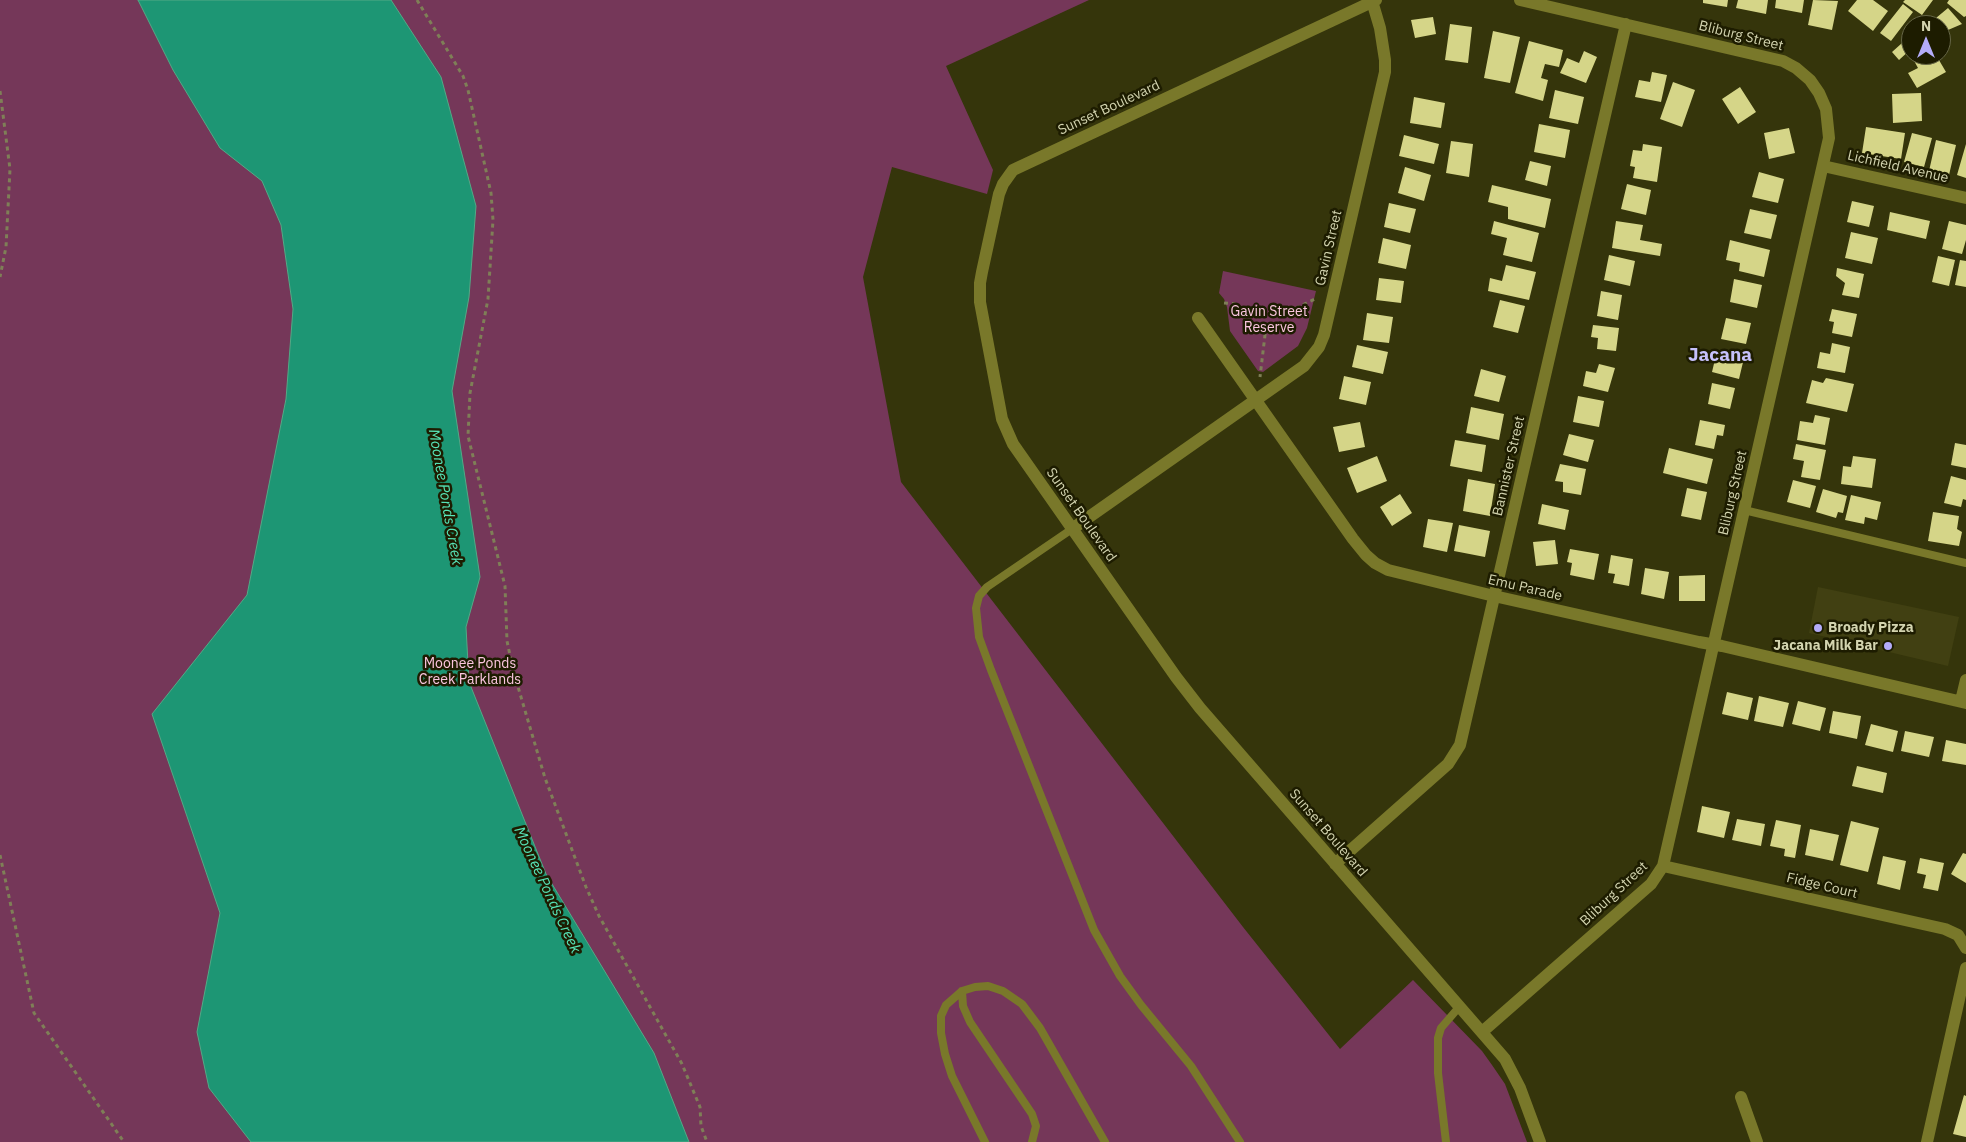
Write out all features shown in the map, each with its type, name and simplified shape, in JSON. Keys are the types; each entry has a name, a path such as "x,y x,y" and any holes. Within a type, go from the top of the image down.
{"street":[{"path":"1520,0 1541,2 1626,24"},
{"name":"Gavin Street","path":"1072,529 1304,366 1319,347 1324,335 1385,72 1385,60 1374,1"},
{"name":"Sunset Boulevard","path":"1374,1 1021,166 1008,175 1003,184 982,272 980,292 1002,418 1012,444 1182,685 1505,1059 1513,1074 1540,1142"},
{"name":"Bliburg Street","path":"1482,1032 1651,884 1663,866 1829,138 1826,109 1819,93 1810,80 1783,60 1626,24"},
{"name":"Bannister Street","path":"1335,864 1448,764 1456,753 1463,736 1626,24"},
{"name":"Lichfield Avenue","path":"1823,166 1966,198"},
{"name":"Emu Parade","path":"1198,318 1353,539 1375,563 1388,570 1494,596 1964,702"},
{"path":"1964,702 1966,680"},
{"name":"Fidge Court","path":"1663,866 1945,929 1958,935 1966,948"},
{"path":"1927,1142 1966,968"},
{"path":"1741,1097 1757,1142"}],"lane":[{"path":"1744,510 1966,563"},
{"path":"1072,529 987,586 979,596 976,608 979,637 990,670 1094,930 1120,976 1141,1005 1192,1066 1240,1142"},
{"path":"986,1142 952,1076 941,1033 941,1016 946,1005 962,991 988,986 1003,991 1022,1004 1040,1028 1105,1142"},
{"path":"962,991 963,1006 970,1022 1032,1114 1036,1126 1032,1142"},
{"path":"1446,1142 1438,1073 1438,1038 1441,1028 1460,1006"}],"path":[{"path":"417,0 463,76 468,90 491,193 492,220 488,299 470,393 468,436 505,586 507,640 513,670 545,778 586,887 599,916 682,1064 700,1108 701,1126 707,1142"},
{"path":"0,91 10,169 6,247 0,277"},
{"path":"1296,308 1317,298"},
{"path":"1224,302 1237,304 1246,323 1265,335 1260,377"},
{"path":"0,855 34,1013 124,1142"}],"shaded area":[{"path":"1818,587 1959,617 1948,666 1809,633"}],"green space":[{"name":"Moonee Ponds Creek Parklands","path":"0,0 1089,0 946,66 993,170 987,194 892,167 863,277 901,482 1243,927 1340,1049 1413,980 1482,1051 1492,1065 1505,1084 1527,1142 0,1142"},
{"name":"Gavin Street Reserve","path":"1223,271 1316,291 1307,328 1298,346 1263,372 1258,371 1230,331 1227,307 1219,293"}],"water":[{"name":"Moonee Ponds Creek","path":"138,0 391,0 441,77 476,206 469,297 452,391 480,577 466,627 469,682 546,874 654,1053 689,1142 251,1142 209,1088 197,1032 220,913 152,714 247,595 286,399 293,309 281,225 262,181 220,148 173,70"}],"building":[{"path":"1703,0 1728,0 1727,7 1703,3"},
{"path":"1738,0 1768,0 1766,14 1736,8"},
{"path":"1776,0 1804,0 1802,13 1775,8"},
{"path":"1813,0 1838,1 1832,30 1808,25"},
{"path":"1857,0 1873,0 1888,11 1873,31 1848,11"},
{"path":"1905,0 1933,0 1922,15 1903,2"},
{"path":"1949,0 1966,0 1966,16 1964,17 1947,3"},
{"path":"1903,4 1913,12 1911,15 1901,15 1901,28 1891,41 1880,33"},
{"path":"1948,8 1962,24 1951,29 1951,15 1940,15"},
{"path":"1433,17 1436,34 1415,38 1411,20"},
{"path":"1450,24 1472,27 1468,63 1445,60"},
{"path":"1493,31 1520,37 1510,83 1484,78"},
{"path":"1529,41 1563,50 1559,67 1545,64 1541,78 1548,80 1543,101 1515,93"},
{"path":"1901,44 1901,58 1899,60 1892,52"},
{"path":"1584,51 1597,57 1586,83 1560,73 1567,58 1579,63"},
{"path":"1916,65 1942,65 1946,72 1917,88 1908,73 1918,68"},
{"path":"1652,72 1667,75 1661,102 1635,97 1639,80 1650,82"},
{"path":"1673,82 1695,90 1682,127 1660,119"},
{"path":"1740,87 1756,112 1738,124 1722,99"},
{"path":"1555,90 1584,97 1578,124 1549,118"},
{"path":"1921,93 1922,121 1893,123 1892,94"},
{"path":"1414,97 1445,103 1441,128 1410,123"},
{"path":"1539,124 1570,130 1565,158 1534,152"},
{"path":"1866,127 1905,133 1901,159 1862,153"},
{"path":"1789,128 1795,153 1769,159 1764,133"},
{"path":"1912,133 1932,138 1924,167 1904,162"},
{"path":"1404,135 1439,144 1434,164 1399,156"},
{"path":"1936,140 1956,145 1949,175 1929,171"},
{"path":"1451,141 1473,144 1469,177 1446,173"},
{"path":"1643,144 1662,147 1657,182 1633,178 1635,167 1630,166 1633,150 1642,151"},
{"path":"1966,144 1966,178 1957,175"},
{"path":"1530,161 1551,166 1547,186 1525,180"},
{"path":"1405,167 1431,175 1424,201 1398,193"},
{"path":"1759,172 1784,179 1778,203 1752,197"},
{"path":"1627,184 1651,190 1646,215 1621,209"},
{"path":"1492,185 1551,199 1545,228 1508,219 1508,207 1488,202"},
{"path":"1852,201 1874,206 1869,227 1847,222"},
{"path":"1389,203 1416,209 1410,233 1384,227"},
{"path":"1750,209 1777,215 1771,239 1744,233"},
{"path":"1890,212 1930,221 1926,239 1887,230"},
{"path":"1494,221 1539,233 1532,262 1503,255 1507,238 1491,234"},
{"path":"1616,221 1643,225 1640,240 1662,244 1660,256 1612,248"},
{"path":"1949,221 1966,225 1966,240 1962,254 1942,249"},
{"path":"1851,232 1878,238 1872,264 1845,258"},
{"path":"1383,238 1411,245 1406,269 1378,263"},
{"path":"1730,240 1770,250 1764,277 1739,271 1740,263 1726,260"},
{"path":"1609,255 1635,261 1630,286 1604,280"},
{"path":"1938,256 1955,260 1949,286 1932,282"},
{"path":"1960,260 1966,261 1966,287 1955,285"},
{"path":"1506,265 1536,272 1529,300 1488,291 1490,278 1502,281"},
{"path":"1837,268 1864,274 1859,298 1842,295 1845,283 1836,276"},
{"path":"1379,278 1404,281 1401,303 1376,300"},
{"path":"1734,279 1762,285 1757,308 1730,302"},
{"path":"1601,291 1622,295 1618,320 1597,316"},
{"path":"1500,300 1525,306 1518,333 1493,327"},
{"path":"1832,309 1857,314 1852,337 1832,333 1834,322 1829,321"},
{"path":"1367,313 1393,317 1389,343 1363,340"},
{"path":"1726,318 1751,323 1746,344 1721,339"},
{"path":"1593,325 1619,328 1616,351 1597,349 1598,338 1591,337"},
{"path":"1832,343 1850,347 1845,373 1817,368 1820,352 1830,354"},
{"path":"1357,345 1388,352 1383,374 1352,367"},
{"path":"1717,351 1744,358 1739,379 1712,372"},
{"path":"1599,364 1615,368 1608,392 1583,386 1586,371 1596,373"},
{"path":"1481,369 1506,376 1499,402 1474,396"},
{"path":"1344,376 1371,382 1366,405 1339,399"},
{"path":"1826,378 1854,384 1847,412 1806,403 1812,380 1823,383"},
{"path":"1712,383 1735,388 1730,409 1708,404"},
{"path":"1578,396 1604,401 1599,427 1573,422"},
{"path":"1471,407 1504,414 1499,440 1466,433"},
{"path":"1815,415 1830,418 1825,445 1797,440 1800,421 1813,423"},
{"path":"1700,420 1725,425 1723,436 1717,435 1714,449 1695,445"},
{"path":"1360,422 1365,447 1339,452 1333,427"},
{"path":"1569,434 1594,440 1588,462 1563,455"},
{"path":"1455,440 1486,445 1482,472 1450,466"},
{"path":"1955,443 1966,445 1966,468 1951,465"},
{"path":"1796,444 1826,450 1820,480 1801,477 1804,461 1793,459"},
{"path":"1669,448 1713,459 1707,484 1663,473"},
{"path":"1377,456 1387,481 1357,493 1347,468"},
{"path":"1853,456 1876,459 1872,488 1841,484 1843,466 1851,467"},
{"path":"1560,464 1586,469 1581,495 1563,492 1563,482 1555,481"},
{"path":"1951,476 1966,480 1966,500 1963,499 1961,507 1944,503"},
{"path":"1468,479 1495,484 1490,516 1463,511"},
{"path":"1793,480 1816,486 1810,508 1787,502"},
{"path":"1687,488 1707,492 1701,520 1681,516"},
{"path":"1823,489 1847,496 1843,513 1838,512 1836,518 1816,512"},
{"path":"1400,494 1412,513 1392,526 1380,507"},
{"path":"1851,495 1881,502 1877,520 1865,517 1864,524 1845,520"},
{"path":"1542,504 1569,510 1565,530 1538,524"},
{"path":"1933,512 1959,516 1957,529 1962,532 1959,546 1928,541"},
{"path":"1428,519 1453,523 1447,552 1423,547"},
{"path":"1459,525 1490,531 1485,557 1454,551"},
{"path":"1555,540 1558,564 1536,566 1533,542"},
{"path":"1570,549 1599,554 1594,580 1570,575 1572,563 1567,562"},
{"path":"1611,555 1633,559 1629,586 1613,583 1615,574 1608,573"},
{"path":"1645,568 1669,572 1664,599 1641,594"},
{"path":"1705,575 1705,601 1679,601 1679,576"},
{"path":"1727,692 1753,698 1748,720 1722,714"},
{"path":"1759,696 1789,703 1783,727 1754,721"},
{"path":"1798,701 1826,708 1820,731 1792,724"},
{"path":"1833,711 1861,716 1857,739 1829,733"},
{"path":"1871,724 1898,731 1893,752 1865,745"},
{"path":"1905,731 1934,737 1929,757 1901,751"},
{"path":"1946,740 1966,744 1966,765 1942,761"},
{"path":"1857,766 1887,773 1883,793 1852,786"},
{"path":"1702,806 1730,812 1724,838 1697,832"},
{"path":"1737,819 1765,824 1761,846 1732,840"},
{"path":"1776,820 1801,825 1795,858 1784,856 1785,849 1770,846"},
{"path":"1851,821 1879,828 1868,872 1840,865"},
{"path":"1810,829 1839,835 1833,861 1805,855"},
{"path":"1963,853 1966,854 1966,883 1951,874"},
{"path":"1883,856 1906,861 1900,890 1877,884"},
{"path":"1920,858 1944,863 1938,891 1923,888 1926,875 1917,873"},
{"path":"1964,1095 1966,1096 1966,1137 1953,1134"}],"place":[{"name":"Broady Pizza","path":"1818,628"},
{"name":"Jacana Milk Bar","path":"1888,646"}],"district":[{"name":"Jacana","path":"1720,356"}]}
